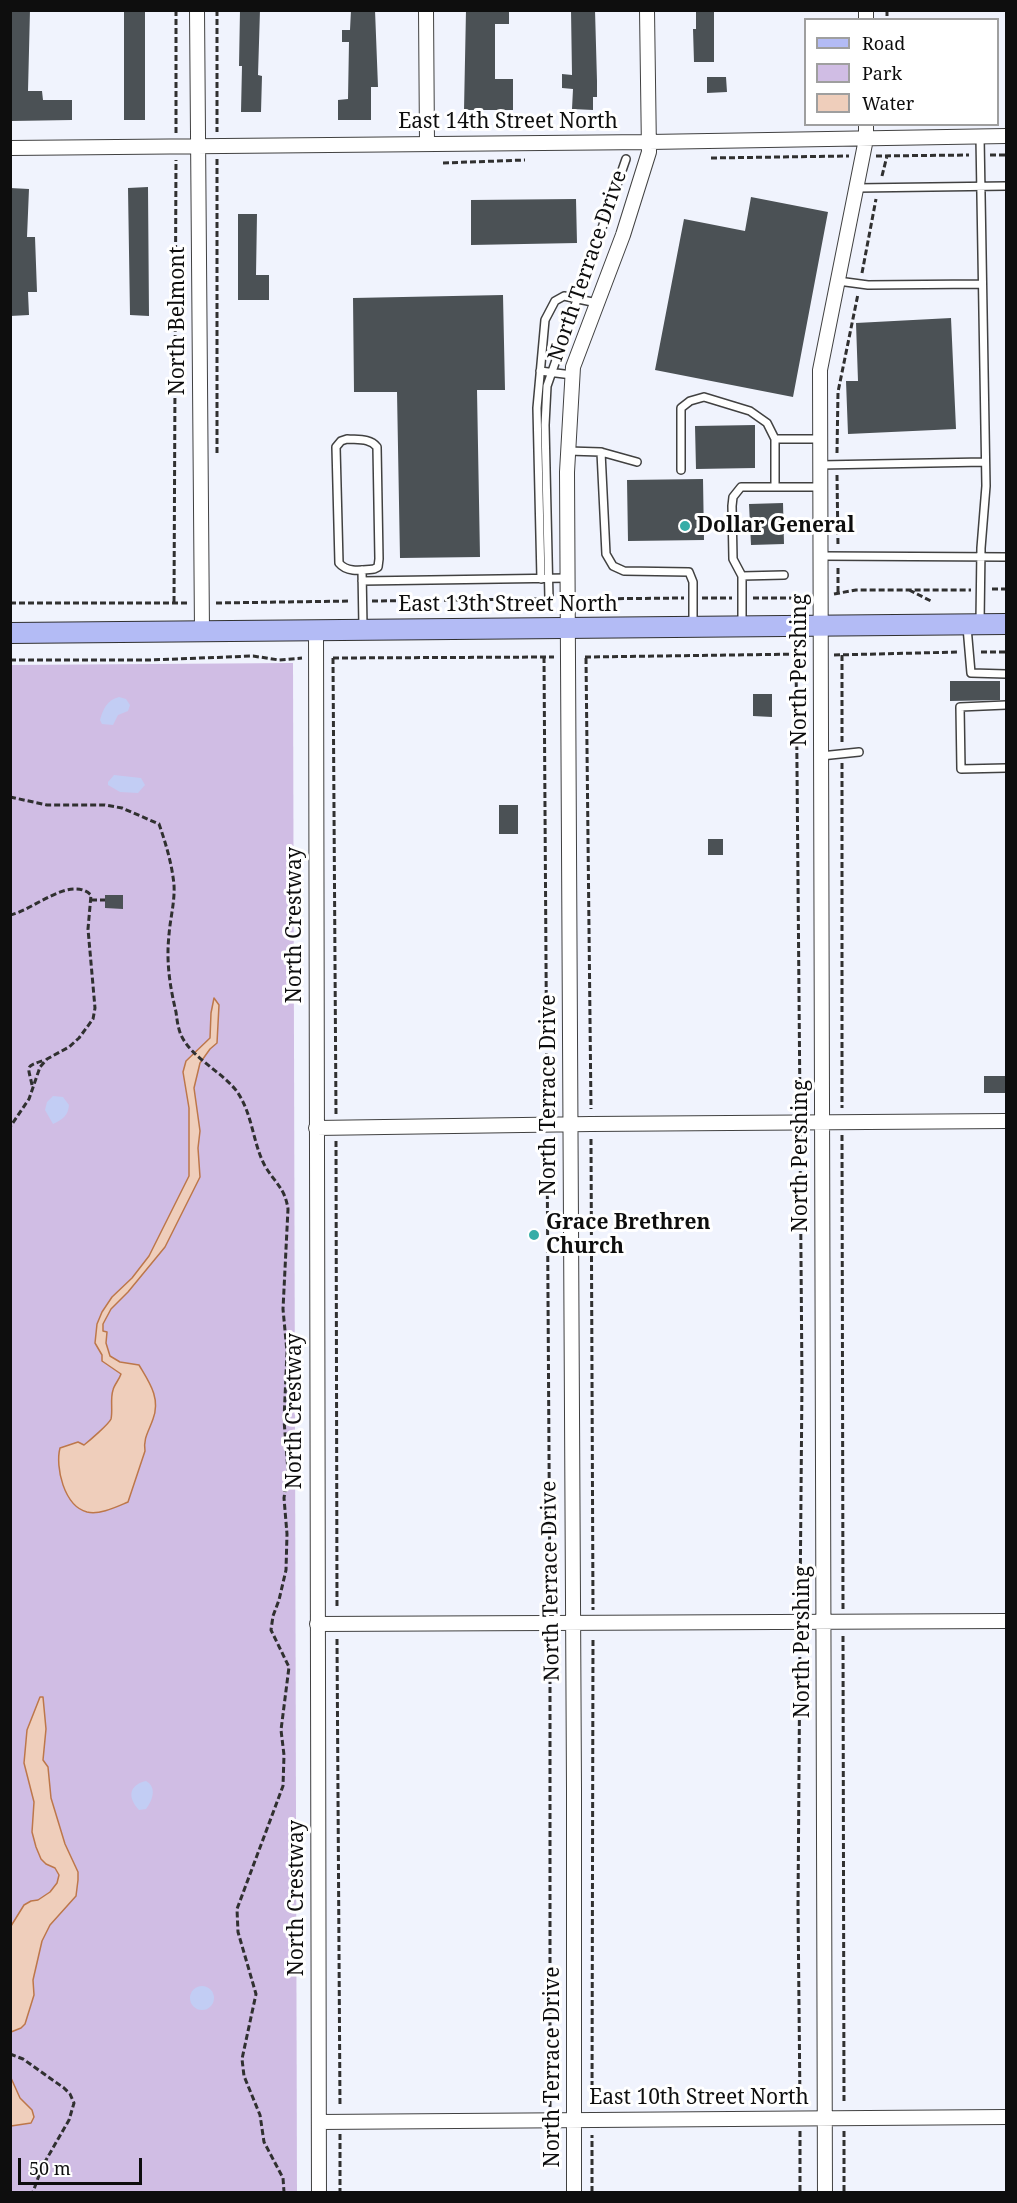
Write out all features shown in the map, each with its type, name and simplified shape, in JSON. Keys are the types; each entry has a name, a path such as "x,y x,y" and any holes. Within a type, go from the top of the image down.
{"main road":[{"name":"East 13th Street North","path":"10,633 1006,624"}],"street":[{"name":"North Belmont","path":"197,10 202,631"},
{"path":"426,10 427,143"},
{"name":"North Terrace Drive","path":"574,2193 568,451 573,367 623,235 649,152 647,10"},
{"name":"East 14th Street North","path":"10,148 649,142 866,132 887,138 1006,136"},
{"name":"North Pershing","path":"825,2193 820,370 866,132"},
{"name":"North Crestway","path":"316,630 315,1128 319,2193"},
{"path":"315,1128 1006,1121"},
{"path":"317,1624 1006,1621"},
{"name":"East 10th Street North","path":"319,2122 1006,2117"}],"lane":[{"path":"980,137 985,462 981,589 969,652 971,673 1006,674"},
{"path":"544,579 547,386 626,159"},
{"path":"856,188 1006,186"},
{"path":"838,281 860,284 982,284"},
{"path":"549,599 544,579 537,408 545,320 555,301 564,296 597,303"},
{"path":"540,371 572,375"},
{"path":"681,470 681,408 690,401 704,397 750,411 767,423 775,439 775,487"},
{"path":"347,439 373,442 378,454 378,567 362,570 347,570 339,563 336,447 341,441 347,439"},
{"path":"775,439 820,439"},
{"path":"568,451 601,452 637,462"},
{"path":"601,452 606,554 613,566 624,571 689,572 693,582 693,627"},
{"path":"820,465 985,462"},
{"path":"742,627 742,576 733,559 733,497 741,487 820,487"},
{"path":"820,556 1006,557"},
{"path":"362,570 363,630"},
{"path":"742,576 784,575"},
{"path":"362,581 568,578"},
{"path":"1006,705 960,707 961,769 1006,768"},
{"path":"821,756 859,752"}],"path":[{"path":"174,602 176,10"},
{"path":"217,10 217,460"},
{"path":"838,593 838,392 887,156 887,138"},
{"path":"707,158 1006,155"},
{"path":"442,164 532,159"},
{"path":"907,589 931,601"},
{"path":"568,599 821,597 856,590 1006,589"},
{"path":"10,603 549,599"},
{"path":"10,660 150,660 253,656 279,660 316,657 568,656 586,658 1006,652"},
{"path":"796,654 802,1370 798,1894 800,2193"},
{"path":"842,655 844,2193"},
{"path":"544,657 550,1623 550,2108"},
{"path":"333,658 340,2193"},
{"path":"586,658 593,1331 592,2193"},
{"path":"10,797 47,805 105,805 123,808 159,824 169,850 174,887 168,939 170,985 180,1034 192,1052 207,1062 235,1090 244,1105 254,1131 259,1154 286,1196 288,1209 283,1309 287,1352 284,1420 288,1471 284,1498 287,1534 286,1570 271,1630 289,1667 281,1730 284,1755 283,1786 237,1909 238,1932 256,1994 242,2059 244,2076 261,2115 264,2142 283,2178 284,2193"},
{"path":"10,915 23,912 38,902 70,889 79,888 91,895 88,928 95,1008 93,1019 80,1038 69,1047 29,1066 28,1071 33,1086"},
{"path":"91,900 105,900"},
{"path":"10,1127 29,1099 40,1067 47,1059"},
{"path":"10,2054 23,2059 64,2088 74,2103 69,2120 42,2167 33,2193"}],"green space":[{"path":"293,663 297,2192 11,2192 11,665"}],"sand":[{"path":"119,697 126,699 130,705 128,711 118,715 113,725 102,724 100,720 106,706 111,700"},
{"path":"114,775 141,778 145,785 138,793 120,792 108,785"},
{"path":"53,1096 63,1097 69,1105 64,1117 53,1124 45,1110 47,1102"},
{"path":"146,1781 152,1787 152,1798 146,1809 139,1810 131,1796 136,1785"},
{"path":"202,1986 211,1989 214,1998 211,2007 202,2010 193,2007 190,1998 193,1989"}],"water":[{"path":"214,998 219,1005 217,1043 200,1063 194,1088 200,1131 198,1148 200,1177 165,1247 111,1309 103,1324 103,1331 107,1332 106,1343 110,1356 120,1362 139,1365 153,1390 155,1411 128,1502 103,1511 87,1512 72,1502 63,1485 59,1465 60,1448 78,1442 84,1445 111,1419 112,1393 121,1374 102,1361 102,1355 95,1343 97,1324 112,1297 132,1278 149,1256 189,1176 189,1108 183,1072 186,1061 210,1038"},
{"path":"40,1697 43,1697 46,1729 43,1760 48,1767 51,1798 65,1844 78,1872 78,1880 76,1896 50,1925 42,1941 33,1980 34,1995 25,2024 11,2032 11,1926 24,1905 50,1892 57,1883 59,1875 55,1868 41,1859 36,1847 32,1832 34,1802 24,1763 27,1730"},
{"path":"11,2078 20,2098 32,2110 34,2117 31,2123 11,2126"}],"building":[{"path":"12,10 30,10 28,91 42,91 43,100 72,100 72,120 11,121"},
{"path":"124,10 145,10 145,120 124,120"},
{"path":"240,10 260,10 258,75 262,76 261,112 241,112"},
{"path":"351,10 375,10 378,87 371,87 371,120 338,120 338,100 348,99 349,42 342,42 342,30 350,30"},
{"path":"466,10 509,10 509,24 495,24 495,79 513,79 513,110 464,110"},
{"path":"571,10 595,10 597,97 593,97 593,110 572,109 573,89 562,88 562,74 572,75"},
{"path":"696,10 714,10 714,62 694,62 693,29 696,29"},
{"path":"707,77 726,77 727,92 707,93"},
{"path":"148,187 149,316 130,315 128,188"},
{"path":"10,188 29,189 27,237 35,237 37,292 28,292 29,315 10,316"},
{"path":"751,197 828,212 793,397 655,370 684,219 745,231"},
{"path":"576,199 577,243 471,245 471,200"},
{"path":"238,214 257,214 256,275 269,275 269,300 238,300"},
{"path":"503,295 505,390 477,390 480,557 400,558 397,392 354,392 353,298"},
{"path":"951,318 956,429 848,434 846,381 858,381 856,323"},
{"path":"755,425 755,468 696,469 695,426"},
{"path":"703,479 704,540 628,541 627,480"},
{"path":"783,503 784,544 751,545 749,504"},
{"path":"950,681 1000,681 1000,700 950,701"},
{"path":"753,694 772,694 772,717 753,716"},
{"path":"499,805 518,805 518,834 499,834"},
{"path":"708,839 723,839 723,855 708,855"},
{"path":"105,895 123,895 123,909 105,908"},
{"path":"984,1076 1006,1076 1006,1093 984,1093"}],"place":[{"name":"Dollar General","path":"685,526"},
{"name":"Grace Brethren Church","path":"534,1235"}]}
